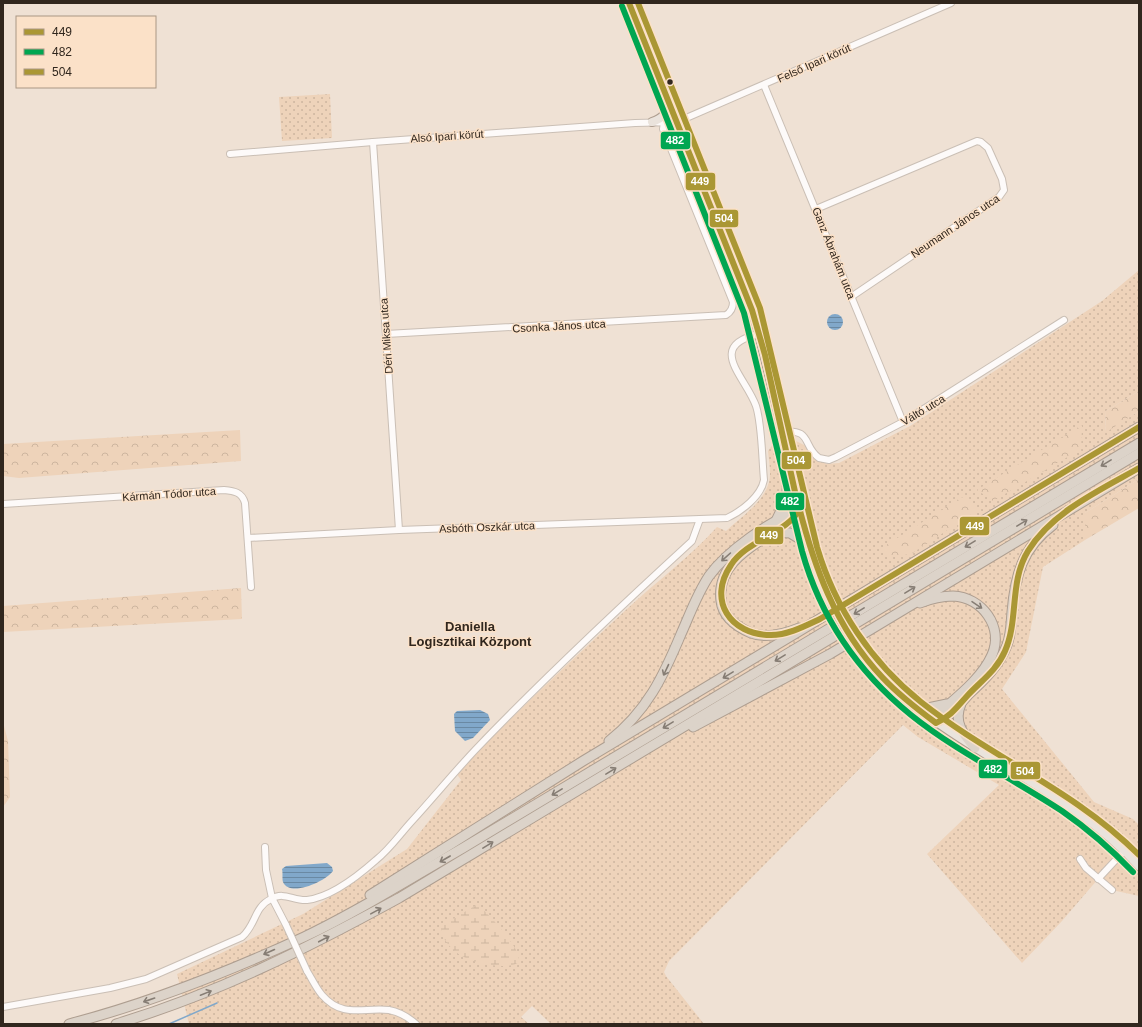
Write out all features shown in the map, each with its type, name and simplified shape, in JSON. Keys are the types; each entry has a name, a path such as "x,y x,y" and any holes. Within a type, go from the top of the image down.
{"highway":[{"path":"305,936 328,919 384,886 583,761 1139,427"},
{"path":"68,1024 128,1007 189,986 305,936 463,848 1139,443"},
{"path":"116,1024 194,998 304,950 446,871 1139,453"},
{"path":"668,737 696,726 778,683 888,619 1139,468"},
{"path":"583,761 627,726 651,697 670,661 696,600 714,569 733,551 773,528 786,500 789,471"},
{"path":"935,722 946,717 995,667 1006,647 1010,629 1015,585 1021,563 1028,550 1048,528 1076,506"},
{"path":"799,510 773,528 731,563 722,580 721,598 723,609 734,624 742,629 762,635 782,633 820,619"},
{"path":"773,528 790,533 808,544"},
{"path":"888,619 929,600 953,596 972,601 987,614 994,629 995,645 993,653 985,667 939,714 935,722"},
{"path":"964,699 959,709 959,726 975,748"},
{"path":"912,705 937,707 952,701"}],"main road":[{"path":"629,3 750,304 759,334 789,471 808,544 826,595 848,633 861,652 886,682 912,705 975,748 1077,811 1104,831 1125,850 1139,866"},
{"path":"652,122 662,118 665,114 668,100"}],"street":[{"name":"Felső Ipari körút","path":"677,122 951,3"},
{"name":"Ganz Ábrahám utca","path":"764,85 903,422"},
{"name":"Alsó Ipari körút","path":"230,154 652,122 677,122"},
{"name":"Csonka János utca","path":"386,334 726,315 731,311 732,302 663,129 664,122"},
{"name":"Neumann János utca","path":"816,209 977,141 982,142 988,148 1002,179 1004,190 1000,197 851,297"},
{"name":"Déri Miksa utca","path":"373,142 398,530"},
{"name":"Váltó utca","path":"781,432 798,432 808,442 816,456 829,460 903,422 1064,320"},
{"name":"Asbóth Oszkár utca","path":"248,538 398,530 727,518 754,498 761,488 764,480 756,407 735,368 732,356 733,348 739,341 759,334"},
{"name":"Kármán Tódor utca","path":"3,504 231,491 238,493 244,500 251,587"},
{"path":"3,1007 110,988 146,979 242,937 250,929 258,909 272,898 281,895 301,900 314,898 342,885 378,860 460,766 512,711 692,540 700,519"},
{"path":"265,847 266,870 272,898 307,971 322,995 336,1007 356,1012 393,1011 405,1016 414,1023"},
{"path":"1098,879 1125,850"},
{"path":"1080,859 1098,879 1112,890"}],"green space":[{"path":"330,94 332,138 282,141 279,97"},
{"path":"1139,270 1139,391 1106,411 1105,432 1139,411 1139,479 1085,513 1085,540 1043,567 1026,652 1002,689 1094,802 1133,819 1139,825 1139,837 1137,840 1139,843 1139,896 1112,890 1098,879 1062,921 1022,963 927,854 999,785 918,737 903,725 669,961 664,972 666,976 704,1024 551,1024 532,1006 521,1017 529,1024 189,1024 177,974 303,914 407,849 461,780 456,773 477,752 584,649 638,599 696,549 717,527 726,531 756,504 765,492 768,485 770,468 768,451 773,444 790,438 806,446 813,457 827,464 839,463 910,426 1102,301"},
{"path":"1139,391 1139,411 1105,433 1106,411"},
{"path":"1082,425 1081,449 993,501 977,490"},
{"path":"240,430 241,461 19,478 3,476 3,444"},
{"path":"1139,479 1139,508 1085,540 1085,513"},
{"path":"962,497 978,510 911,554 888,557 880,549"},
{"path":"241,588 242,619 3,632 3,606"},
{"path":"3,722 8,741 10,797 3,807"},
{"path":"478,904 510,940 515,948 519,962 514,965 499,966 474,961 462,956 447,943 442,935 441,926"}],"water":[{"path":"835,314 841,316 843,322 841,328 835,330 829,328 827,322 829,316"},
{"path":"480,710 488,714 490,720 473,738 465,741 455,731 454,714 457,711"},
{"path":"327,863 332,867 333,871 316,883 300,888 293,888 287,887 283,882 282,869 286,866"}],"waterway":[{"path":"169,1024 217,1003"}],"transit line":[{"name":"449","path":"629,3 752,310 765,355 799,510 794,518 777,531 746,549 731,565 724,578 721,591 722,603 734,622 744,629 757,633 777,635 790,632 820,619 1139,427"},
{"name":"504","path":"638,3 760,308 817,547 834,591 845,612 857,632 886,669 921,702 948,722 1088,812 1114,832 1139,855"},
{"name":"482","path":"622,6 744,313 802,551 819,598 830,620 843,641 874,680 911,715 947,741 1062,811 1099,840 1133,872"},
{"name":"449","path":"797,499 810,547 828,594 839,617 852,638 866,659 883,678 908,702 936,723 946,718 954,711 993,670 1002,658 1012,626 1018,575 1028,551 1038,537 1063,513 1139,468"}],"district":[{"name":"Daniella Logisztikai Központ","path":"470,634"}]}
